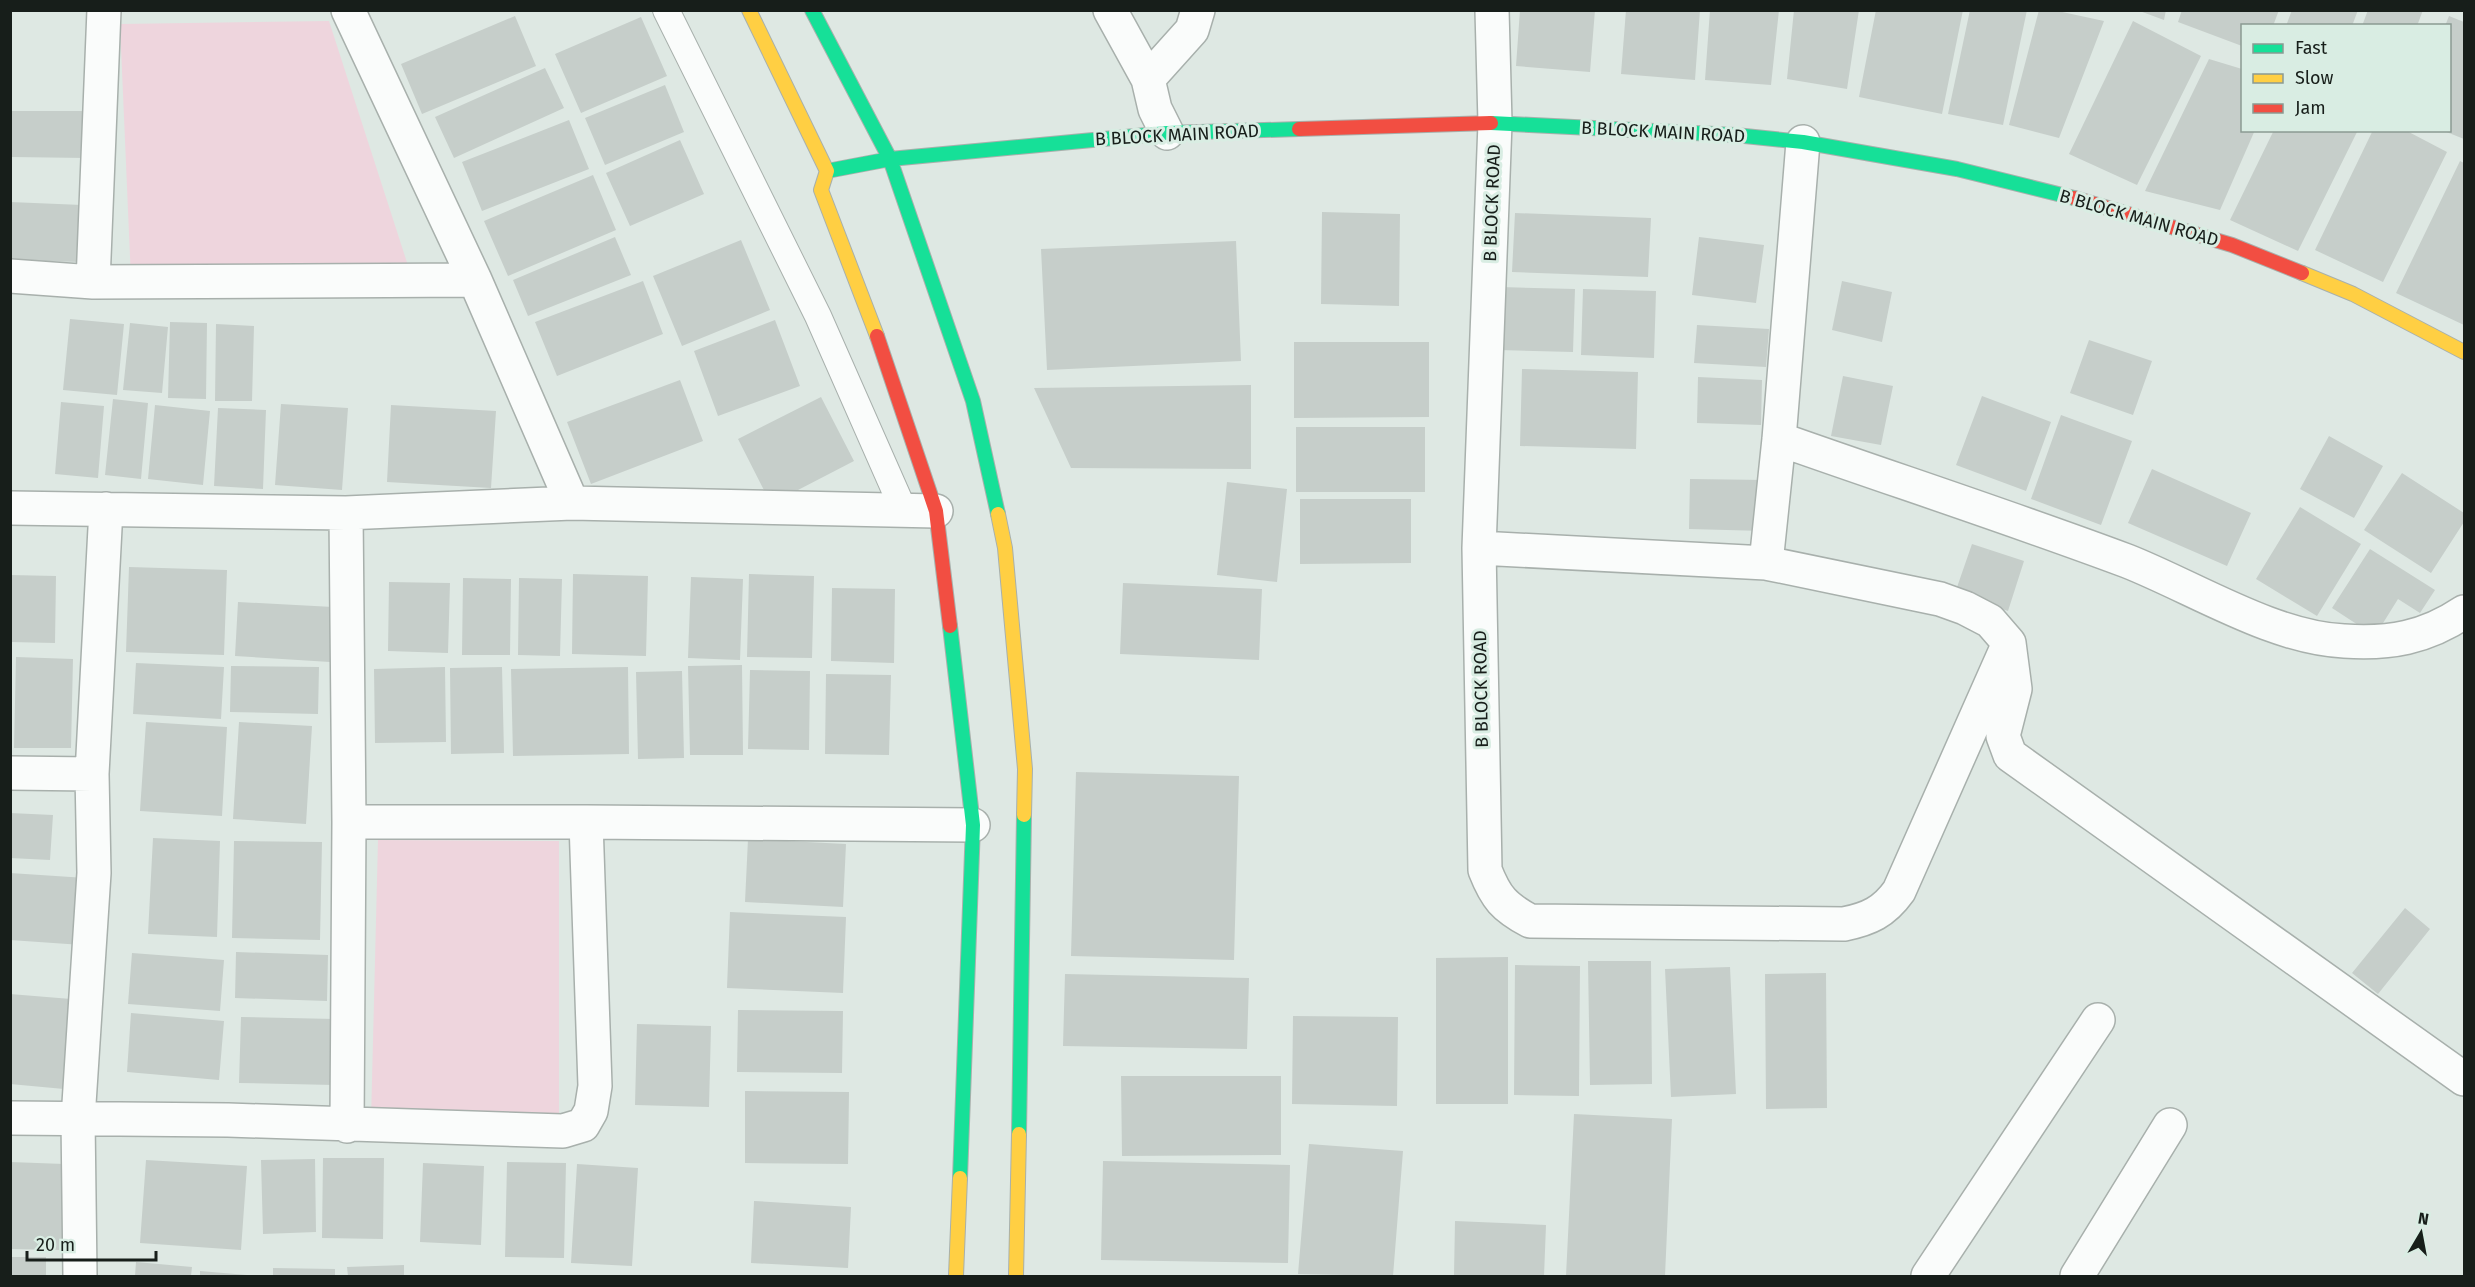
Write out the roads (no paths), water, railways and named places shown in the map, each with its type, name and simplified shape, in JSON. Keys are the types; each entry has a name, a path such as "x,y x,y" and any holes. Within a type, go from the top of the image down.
{"street":[{"path":"93,282 104,10"},
{"path":"348,10 475,280 572,503"},
{"path":"749,10 827,171 821,190 891,373 936,510 973,825 956,1276"},
{"path":"812,10 890,159 974,401 1007,560 1025,769 1016,1276"},
{"path":"1110,10 1148,79 1155,109 1167,133"},
{"path":"1148,79 1192,30 1198,10"},
{"name":"B BLOCK ROAD","path":"1492,10 1495,123 1479,548 1485,870 1493,891 1508,909 1530,921 1844,924 1869,919 1888,906 1899,891 2009,643"},
{"name":"B BLOCK MAIN ROAD","path":"827,171 890,159 1167,133 1495,123 1735,135 1803,142 1957,169 2093,203 2232,245 2353,294 2464,352"},
{"path":"1766,563 1779,440 1803,142"},
{"path":"10,276 93,282 475,280"},
{"path":"1779,440 2128,562 2285,630 2342,641 2405,640 2446,624 2464,612"},
{"path":"10,508 346,513 572,503 936,510"},
{"path":"80,1276 78,1119 94,873 92,774 106,508"},
{"path":"346,513 349,822 347,1126"},
{"path":"1479,548 1766,563 1940,599 1990,621 2009,643 2015,689 2003,736 2010,755 2464,1078"},
{"path":"10,773 92,774"},
{"path":"349,822 973,825"},
{"path":"10,1118 228,1120 347,1126 563,1131 583,1125 591,1111 595,1086 586,822"},
{"path":"1928,1276 2098,1020"},
{"path":"2077,1276 2170,1125"}],"lane":[{"path":"666,10 818,316 904,511"}]}
